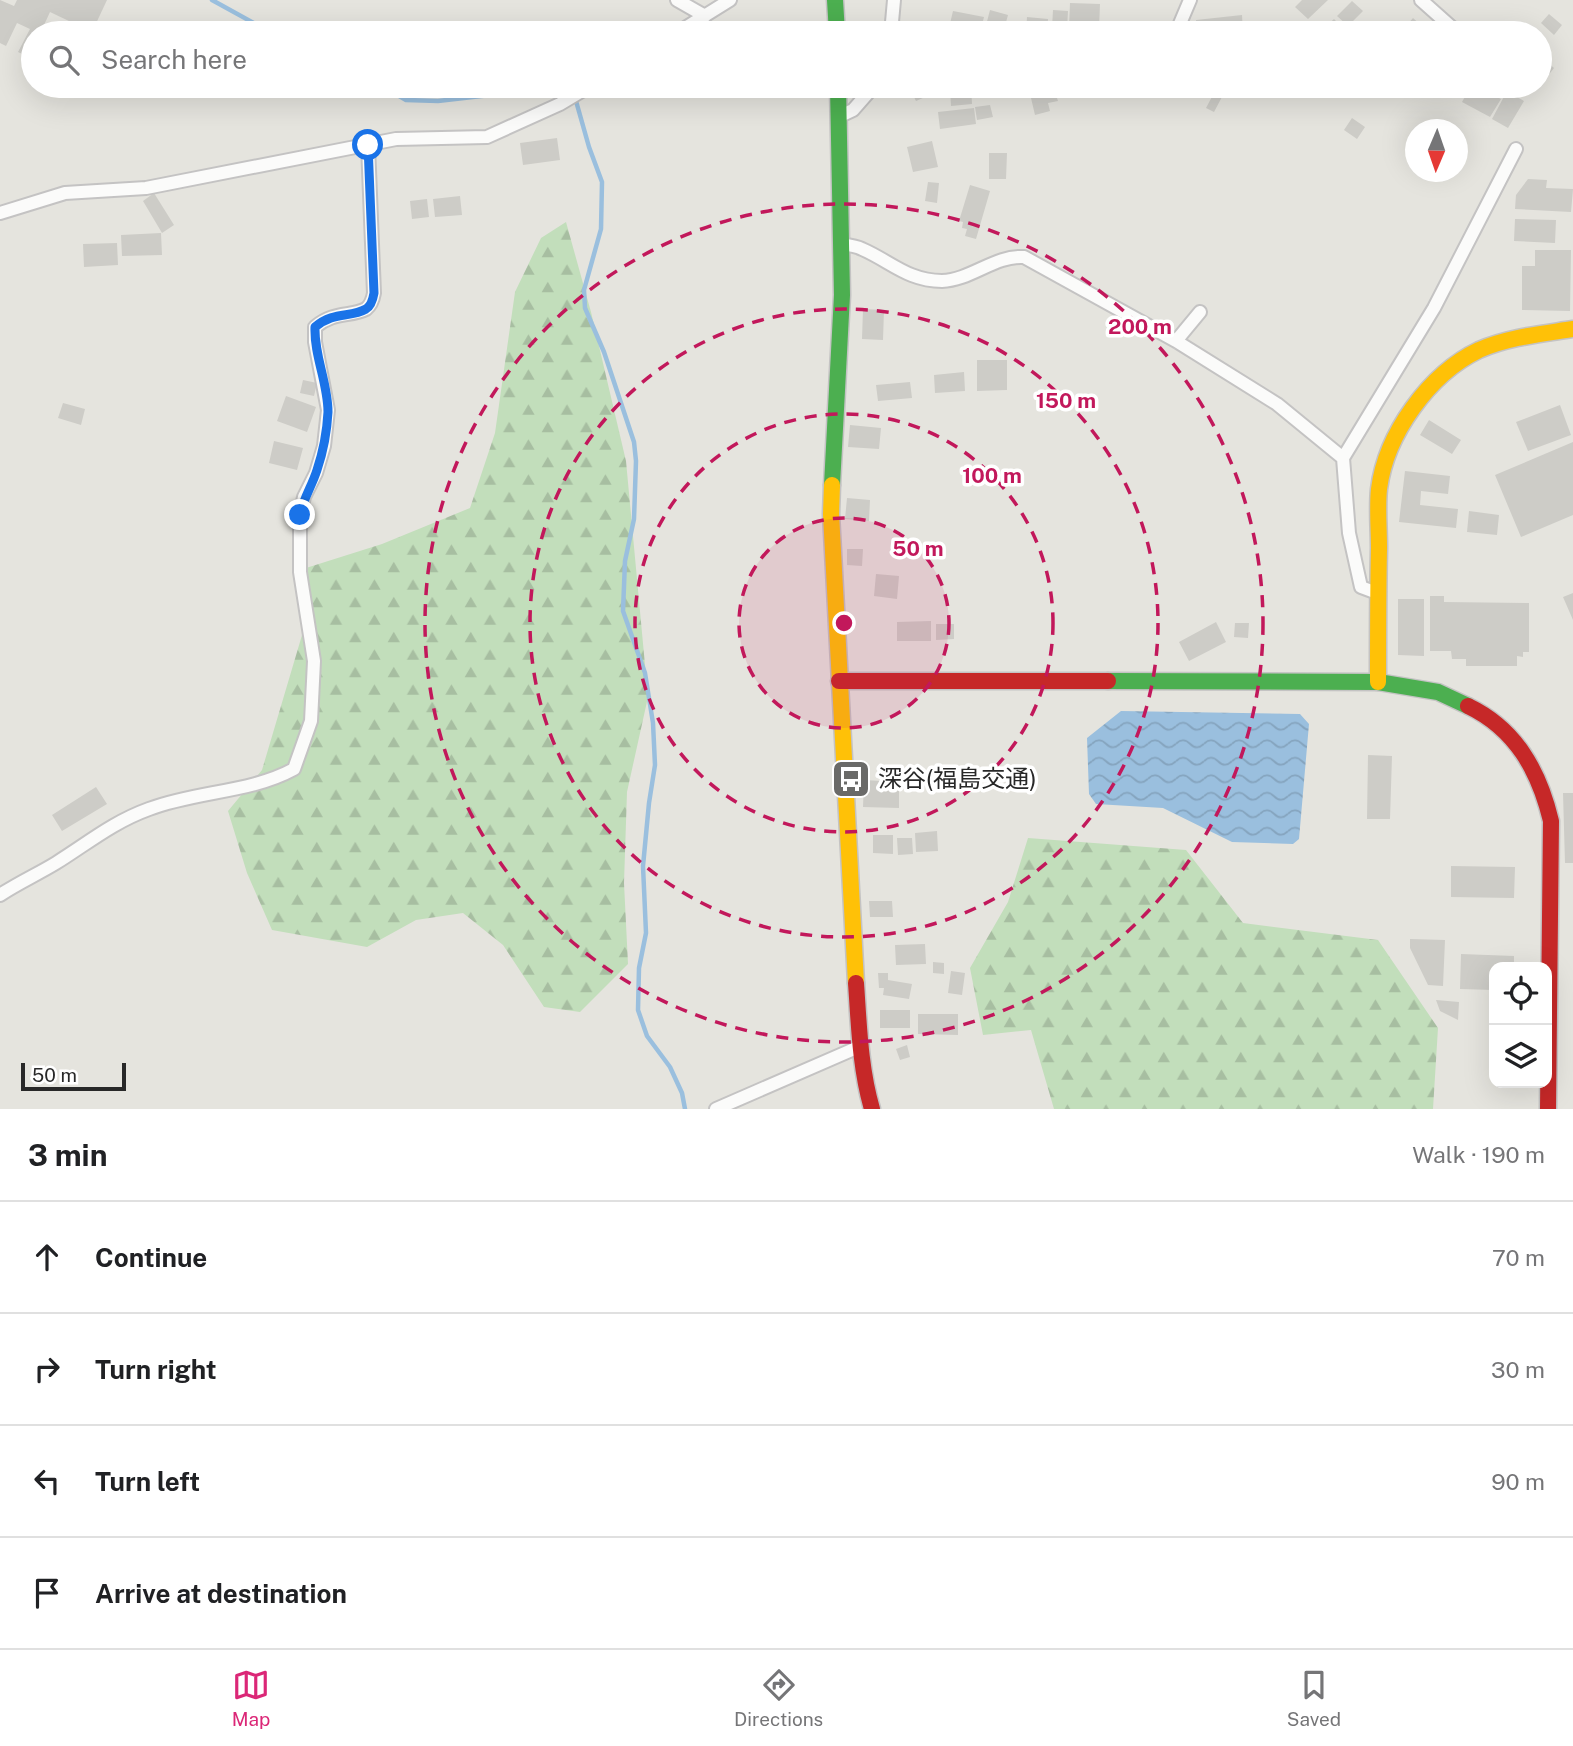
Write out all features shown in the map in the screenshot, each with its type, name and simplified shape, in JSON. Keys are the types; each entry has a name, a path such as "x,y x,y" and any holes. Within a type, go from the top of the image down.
{"street":[{"path":"677,0 705,16"},
{"path":"697,21 730,0"},
{"path":"835,0 836,21"},
{"path":"892,21 894,0"},
{"path":"1181,21 1189,0"},
{"path":"1421,0 1445,21"},
{"path":"0,213 65,193 146,187 396,139 486,137 570,98"},
{"path":"838,98 842,295 831,514 861,1046 872,1109"},
{"path":"838,117 853,110 864,98"},
{"path":"0,895 122,820 150,808 196,795 275,779 294,768 311,721 314,661 300,572 300,515 304,497 316,473 324,446 328,410 314,342 315,327 323,320 366,309 372,302 374,293 368,145"},
{"path":"1377,593 1361,587 1349,533 1343,458 1434,308 1516,149"},
{"path":"841,244 861,248 894,268 918,278 943,281 975,273 1004,259 1024,257 1176,341 1277,404 1343,458"},
{"path":"1176,341 1200,312"},
{"path":"1378,682 1379,488 1385,461 1405,416 1432,383 1464,358 1504,341 1573,329"},
{"path":"839,681 1378,682 1438,692 1491,717 1529,760 1544,792 1551,821 1548,1109"},
{"path":"716,1109 861,1046"}],"green space":[{"path":"566,222 591,312 626,461 648,697 627,792 624,883 628,964 580,1012 544,1007 503,945 463,913 416,920 367,947 272,930 247,873 228,811 262,770 305,625 306,568 382,544 470,508 495,433 515,292 541,238"},
{"path":"1028,838 1186,850 1243,923 1378,940 1438,1028 1433,1109 1054,1109 1031,1030 983,1035 970,968 1008,902"}],"water":[{"path":"1121,711 1300,714 1309,724 1299,839 1293,844 1232,842 1163,808 1096,804 1089,794 1087,738"}],"building":[{"path":"0,0 14,6 17,0 107,0 97,21 69,21 50,12 46,21 21,21 21,25 17,23 6,46 0,43"},
{"path":"1302,0 1328,0 1308,19 1295,7"},
{"path":"1352,1 1363,11 1353,21 1342,21 1337,16"},
{"path":"1070,3 1100,4 1099,21 1069,21"},
{"path":"990,10 1008,15 1006,21 987,21"},
{"path":"1053,10 1068,11 1067,21 1052,21"},
{"path":"953,11 984,17 983,21 951,21"},
{"path":"1549,14 1562,25 1554,35 1552,21 1543,21"},
{"path":"1242,15 1242,21 1196,21"},
{"path":"1027,17 1048,19 1048,21 1027,21"},
{"path":"951,98 972,98 972,104 951,106"},
{"path":"1031,98 1057,98 1058,101 1048,103 1050,111 1035,115"},
{"path":"1211,98 1221,98 1214,112 1206,108"},
{"path":"1464,98 1501,99 1490,117 1462,102"},
{"path":"1503,98 1519,98 1524,101 1508,128 1492,119"},
{"path":"990,105 993,117 977,120 975,107"},
{"path":"974,108 976,124 940,129 938,112"},
{"path":"1352,118 1365,127 1357,139 1344,130"},
{"path":"557,138 560,160 523,165 520,143"},
{"path":"932,141 938,167 913,172 907,147"},
{"path":"989,153 1007,153 1006,179 989,179"},
{"path":"1528,179 1547,180 1546,188 1573,189 1571,212 1515,209 1516,195"},
{"path":"928,182 939,183 937,203 925,201"},
{"path":"970,185 990,191 976,239 965,236 967,229 962,228 963,222 959,221"},
{"path":"154,193 174,225 162,233 143,201"},
{"path":"460,196 462,215 435,217 433,199"},
{"path":"427,199 429,217 412,219 410,201"},
{"path":"1515,219 1556,220 1555,243 1514,241"},
{"path":"161,233 162,255 122,256 121,235"},
{"path":"117,243 118,265 84,267 83,244"},
{"path":"1535,250 1571,250 1570,311 1522,310 1522,266 1535,266"},
{"path":"863,309 884,310 883,340 862,339"},
{"path":"977,360 1007,360 1007,390 977,391"},
{"path":"964,372 965,391 935,393 934,375"},
{"path":"303,380 317,383 314,396 300,393"},
{"path":"910,382 912,398 878,401 876,385"},
{"path":"286,396 316,407 307,432 277,421"},
{"path":"63,403 85,409 81,425 58,418"},
{"path":"1560,405 1571,435 1528,451 1516,422"},
{"path":"1429,420 1461,440 1452,454 1420,435"},
{"path":"850,425 881,428 879,449 848,447"},
{"path":"274,441 303,448 297,470 269,463"},
{"path":"1573,442 1573,515 1521,537 1495,475"},
{"path":"1405,471 1450,476 1448,494 1421,491 1420,505 1458,509 1456,528 1399,522"},
{"path":"847,498 870,500 869,521 845,519"},
{"path":"1469,511 1499,515 1497,535 1467,532"},
{"path":"847,549 863,549 862,566 847,565"},
{"path":"876,574 899,576 897,599 874,596"},
{"path":"1573,593 1573,620 1563,597"},
{"path":"1430,596 1444,596 1444,602 1529,603 1529,652 1523,652 1523,657 1517,656 1517,666 1466,666 1466,659 1452,659 1451,651 1430,651"},
{"path":"1398,599 1424,599 1424,656 1398,655"},
{"path":"931,621 931,641 897,641 897,622"},
{"path":"1216,622 1226,642 1189,661 1179,642"},
{"path":"1235,623 1249,623 1248,638 1234,637"},
{"path":"936,624 954,624 954,639 936,640"},
{"path":"1368,755 1392,756 1390,819 1367,819"},
{"path":"864,780 899,782 899,808 863,807"},
{"path":"96,787 107,804 62,831 52,815"},
{"path":"1563,793 1573,793 1573,863 1565,863"},
{"path":"937,831 938,851 916,852 915,833"},
{"path":"873,835 893,835 893,854 873,853"},
{"path":"897,838 912,838 913,854 898,855"},
{"path":"1451,866 1515,867 1514,898 1451,897"},
{"path":"869,901 892,901 893,917 870,917"},
{"path":"1410,939 1445,940 1443,986 1428,985 1410,948"},
{"path":"925,944 926,964 896,965 895,945"},
{"path":"1461,954 1514,956 1514,962 1489,962 1489,990 1460,989"},
{"path":"933,962 944,963 944,974 933,973"},
{"path":"951,971 965,973 962,995 948,993"},
{"path":"878,973 888,973 888,980 912,984 909,999 883,995 884,988 879,988"},
{"path":"1436,1000 1459,1002 1458,1020 1440,1011"},
{"path":"880,1010 910,1010 910,1028 880,1028"},
{"path":"918,1014 958,1014 958,1035 918,1034"},
{"path":"907,1045 910,1057 900,1060 896,1049"}],"waterway":[{"path":"212,0 250,21"},
{"path":"403,98 438,101 464,98"},
{"path":"574,98 602,182 601,229 584,290 585,308 604,352 634,442 636,461 634,519 625,561 623,611 645,673 653,723 655,765 643,866 646,933 639,968 638,1010 647,1036 670,1067 682,1093 685,1109"}],"traffic: fast":[{"path":"835,0 836,21"},
{"path":"832,485 842,295 838,98"},
{"path":"1108,681 1378,682 1438,692 1468,706"}],"traffic: slow":[{"path":"1378,682 1379,489 1383,468 1401,427 1427,390 1443,374 1479,350 1513,339 1573,329"},
{"path":"832,485 831,514 856,983"}],"traffic: jam":[{"path":"839,681 1108,681"},
{"path":"1468,706 1500,727 1523,753 1540,785 1551,821 1548,1109"},
{"path":"856,983 862,1062 872,1109"}],"place":[{"name":"深谷(福島交通)","path":"851,779"}],"route":[{"path":"300,515 304,497 316,473 324,446 328,410 314,342 315,327 323,320 366,309 372,302 374,293 368,145"}]}
